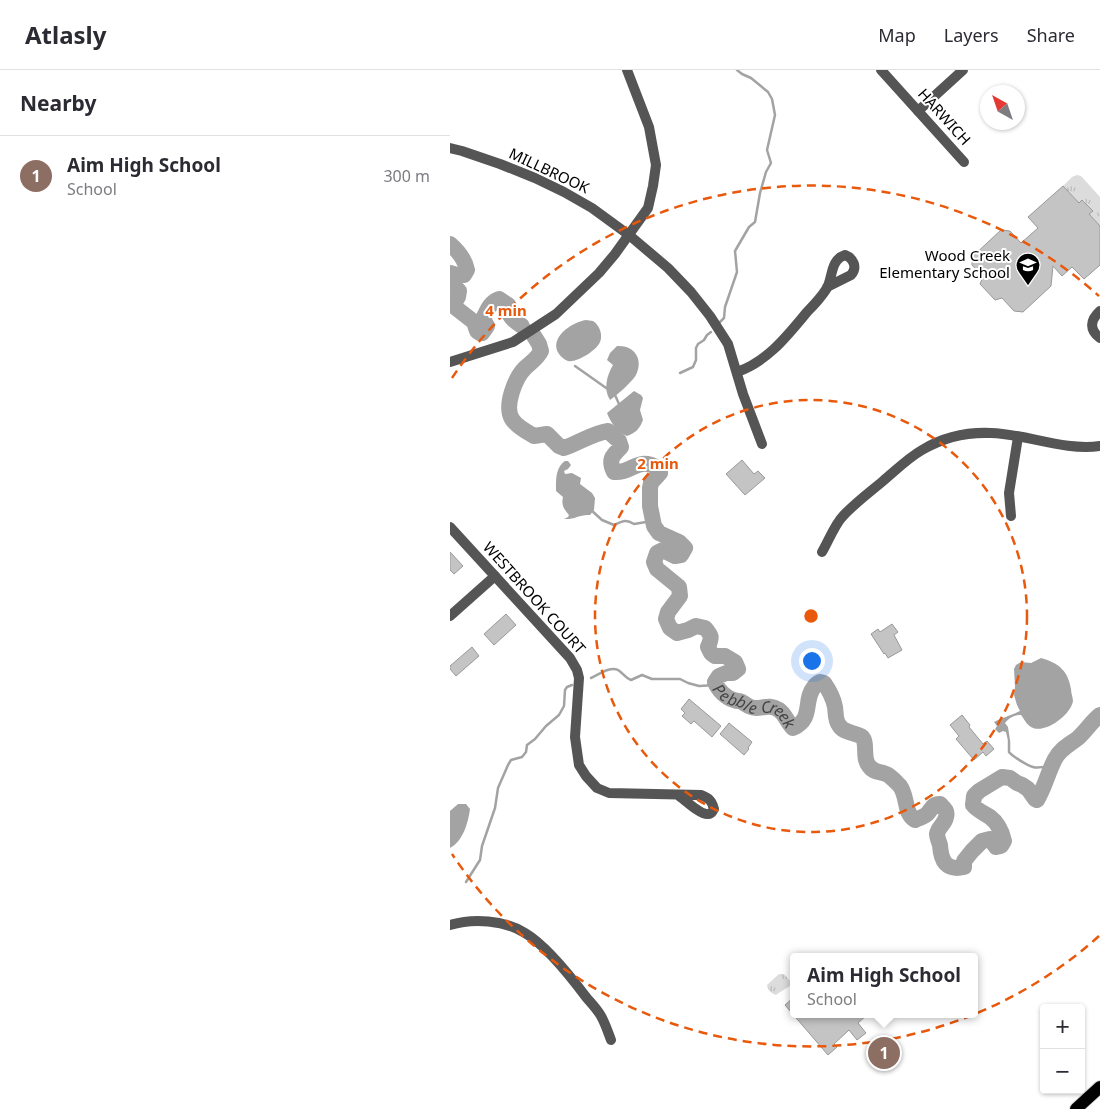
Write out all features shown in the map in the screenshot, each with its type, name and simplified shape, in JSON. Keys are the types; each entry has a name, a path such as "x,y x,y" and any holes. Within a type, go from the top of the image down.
{"main road":[{"path":"1076,1109 1100,1088"}],"street":[{"path":"450,362 513,342 556,314 599,273 648,208 656,165 649,128 627,70"},
{"name":"HARWICH","path":"881,70 964,162"},
{"path":"918,110 963,70"},
{"name":"MILLBROOK","path":"450,148 500,164 564,192 592,208 629,235 668,268 710,316 728,344 743,394 762,444"},
{"path":"737,372 748,368 770,353 792,331 828,287"},
{"path":"1100,311 1094,316 1092,325 1094,332 1100,338"},
{"path":"822,552 842,517 922,450 938,442 956,436 992,433 1070,446 1088,448 1100,446"},
{"path":"1011,516 1008,493 1018,437"},
{"name":"WESTBROOK COURT","path":"450,527 570,658 577,670 579,678 575,737 579,764 586,776 597,788 608,793 678,795"},
{"path":"450,616 495,576"},
{"path":"450,925 472,921 490,922 510,926 525,933 545,949 579,988 600,1015 611,1040"}],"green space":[{"path":"1081,176 1100,197 1100,226 1089,214 1092,210 1083,200 1079,203 1063,186 1072,177"},
{"path":"779,974 784,974 790,981 790,986 776,995 768,989 767,985"}],"shaded area":[{"path":"586,320 593,321 597,325 601,334 601,340 595,349 586,355 576,360 567,361 556,348 559,337 568,327"},
{"path":"617,346 623,346 633,351 639,364 636,375 631,382 610,400 607,382 613,365 607,360 610,353"},
{"path":"634,391 643,398 640,410 643,420 637,430 627,436 615,427 607,413"},
{"path":"565,461 568,461 571,465 564,471 565,474 572,473 581,478 580,484 592,493 595,498 594,510 590,515 564,519 569,515 563,507 563,497 556,491 556,483 559,467"},
{"path":"1041,658 1058,665 1068,677 1073,701 1062,717 1043,728 1036,729 1031,727 1021,715 1012,717 1005,723 1008,727 1010,740 1008,741 1006,732 999,733 995,729 997,726 994,722 1020,711 1014,695 1014,669 1021,662 1031,663"},
{"path":"458,804 466,804 470,809 462,836 450,848 450,811"}],"building":[{"name":"Wood Creek Elementary School","path":"1063,186 1079,203 1082,200 1093,211 1089,214 1100,226 1100,265 1084,279 1072,267 1062,276 1053,266 1051,286 1023,312 1014,311 1002,298 995,300 980,284 983,277 972,265 972,257 1001,230 1010,231 1021,243 1038,228 1028,217"},
{"path":"742,460 754,474 758,471 765,478 745,495 726,474"},
{"path":"450,552 463,566 454,574 450,570"},
{"path":"506,614 516,625 494,645 484,634"},
{"path":"892,624 898,632 894,635 902,650 888,658 871,634 878,629 880,632"},
{"path":"472,647 479,656 456,676 450,669 450,666"},
{"path":"689,699 721,726 712,737 694,721 691,724 682,716 685,713 681,709"},
{"path":"962,715 983,744 987,741 994,749 986,756 983,752 974,760 956,739 959,736 950,725"},
{"path":"729,723 752,742 744,755 720,734"},
{"path":"790,1001 790,1011 785,1005"},
{"path":"796,1018 864,1018 858,1023 866,1033 857,1040 849,1030 834,1044 837,1047 828,1055"}],"waterway":[{"path":"720,322 724,318 725,307 737,272 735,251 749,227 755,222 760,193 766,172 771,163 767,150 775,115 772,99 768,92 751,78 737,70"},
{"name":"Pebble Creek","path":"450,244 465,262 467,270 464,275 450,273"},
{"name":"Pebble Creek","path":"450,286 459,291 455,302 456,308 474,322 477,331 480,333 487,326 483,319 487,310 493,302 499,299 508,305 512,318 522,326"},
{"path":"680,373 693,367 698,344 711,332"},
{"name":"Pebble Creek","path":"534,336 541,351 521,373 514,385 509,407 514,422 534,436 547,434 559,446 564,448 608,431 619,441 621,447 611,461 614,472 626,471 645,464 658,468 660,473 651,483 650,488 650,506 654,526 659,533 679,542 685,548 681,555 675,556 663,550 657,553 654,562 657,569 679,587 680,596 668,612 666,619 670,628 677,633 696,626 705,628 711,637 708,647 711,653 715,656 725,656 735,662 738,669 733,673 719,676 715,682 720,691 725,696 752,707 776,708 793,728 804,720 814,686 820,682 824,683 833,700 836,719 839,725 844,730 862,737 865,743 867,763 873,770 888,775 900,786 909,814 915,820 923,817 937,804 940,804 945,810 945,819 937,834 943,860 946,864 953,868 964,867 964,861 982,841 990,839 996,847 1001,846 1004,841 1001,831 995,822 973,805 974,796 979,791 1002,777 1010,778 1028,789 1037,800 1059,752 1078,738 1100,715"},
{"path":"575,366 609,390"},
{"path":"615,395 619,406"},
{"path":"614,436 618,428"},
{"path":"591,510 602,520 614,525 624,521 634,524 652,521"},
{"path":"591,678 608,670 615,669 631,680 642,675 652,679 680,679 699,686 716,685"},
{"path":"466,882 480,860 482,846 495,808 498,788 508,765 511,760 522,757 526,752 527,745 559,715 564,706 565,690 572,685"},
{"path":"1009,741 1009,752 1024,763 1035,768 1052,765"}],"place":[{"name":"Wood Creek Elementary School","path":"1028,286"},
{"name":"Aim High School","path":"884,1053"}]}
